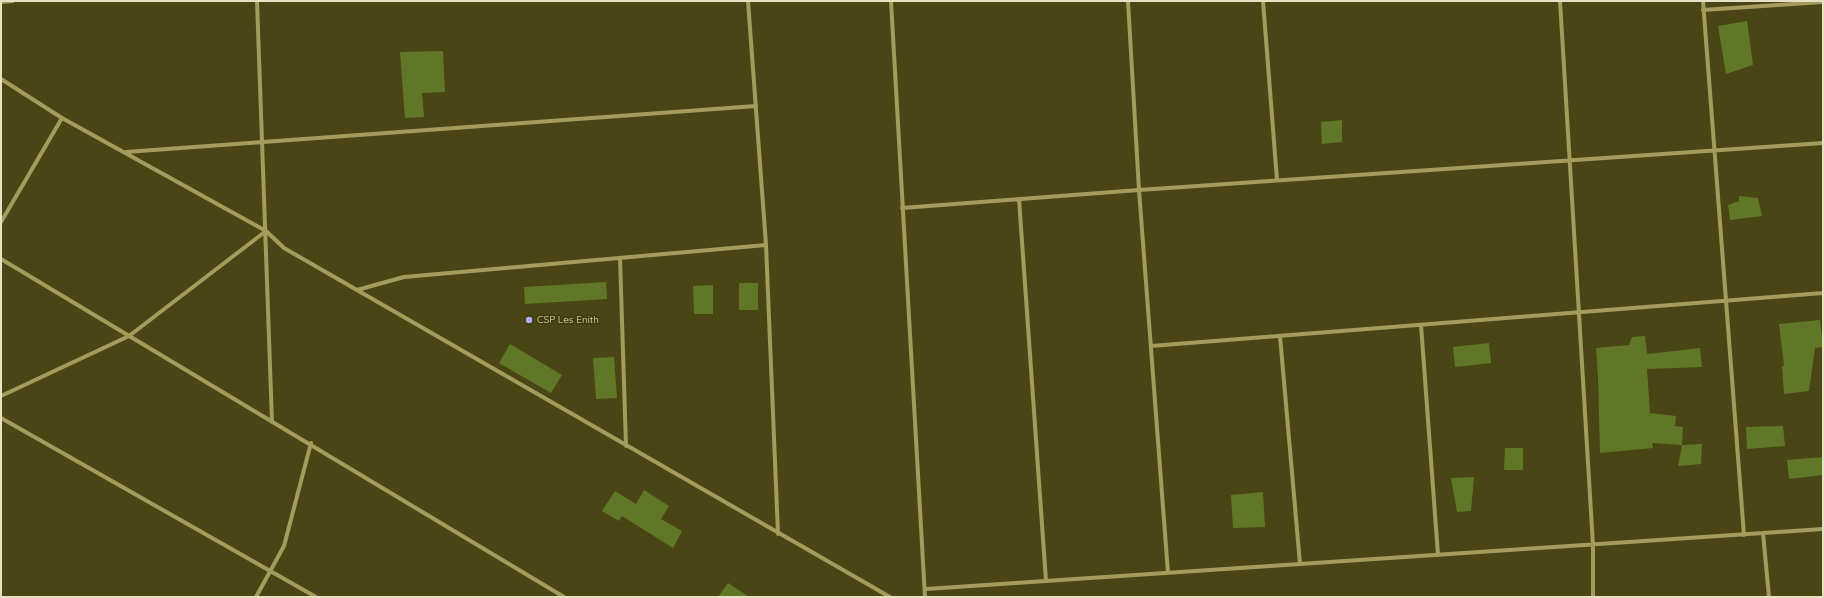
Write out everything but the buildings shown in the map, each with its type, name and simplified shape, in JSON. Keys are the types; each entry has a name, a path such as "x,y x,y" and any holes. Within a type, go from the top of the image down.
{"street":[{"path":"1,2 12,1"},
{"path":"257,1 272,422"},
{"path":"748,1 766,245 778,534"},
{"path":"891,1 902,208 926,589 925,597"},
{"path":"1128,1 1139,190 1168,573"},
{"path":"1264,1 1277,180"},
{"path":"1560,1 1571,160 1593,545 1593,597"},
{"path":"1703,1 1744,535"},
{"path":"1703,10 1823,2"},
{"path":"1,79 62,118 126,152 266,231 284,248 778,534 890,597"},
{"path":"126,152 756,106"},
{"path":"1,222 62,118"},
{"path":"902,208 1277,180 1823,143"},
{"path":"1019,199 1046,581"},
{"path":"1,396 129,336 266,231"},
{"path":"357,290 404,277 766,245"},
{"path":"620,258 626,446"},
{"path":"1,259 272,422 311,443 564,597"},
{"path":"1151,346 1823,293"},
{"path":"1421,325 1438,555"},
{"path":"1280,336 1300,564"},
{"path":"1,418 316,597"},
{"path":"256,597 284,546 311,443"},
{"path":"926,589 1823,529"},
{"path":"1763,533 1769,597"}],"place":[{"name":"CSP Les Enith","path":"529,320"}]}
